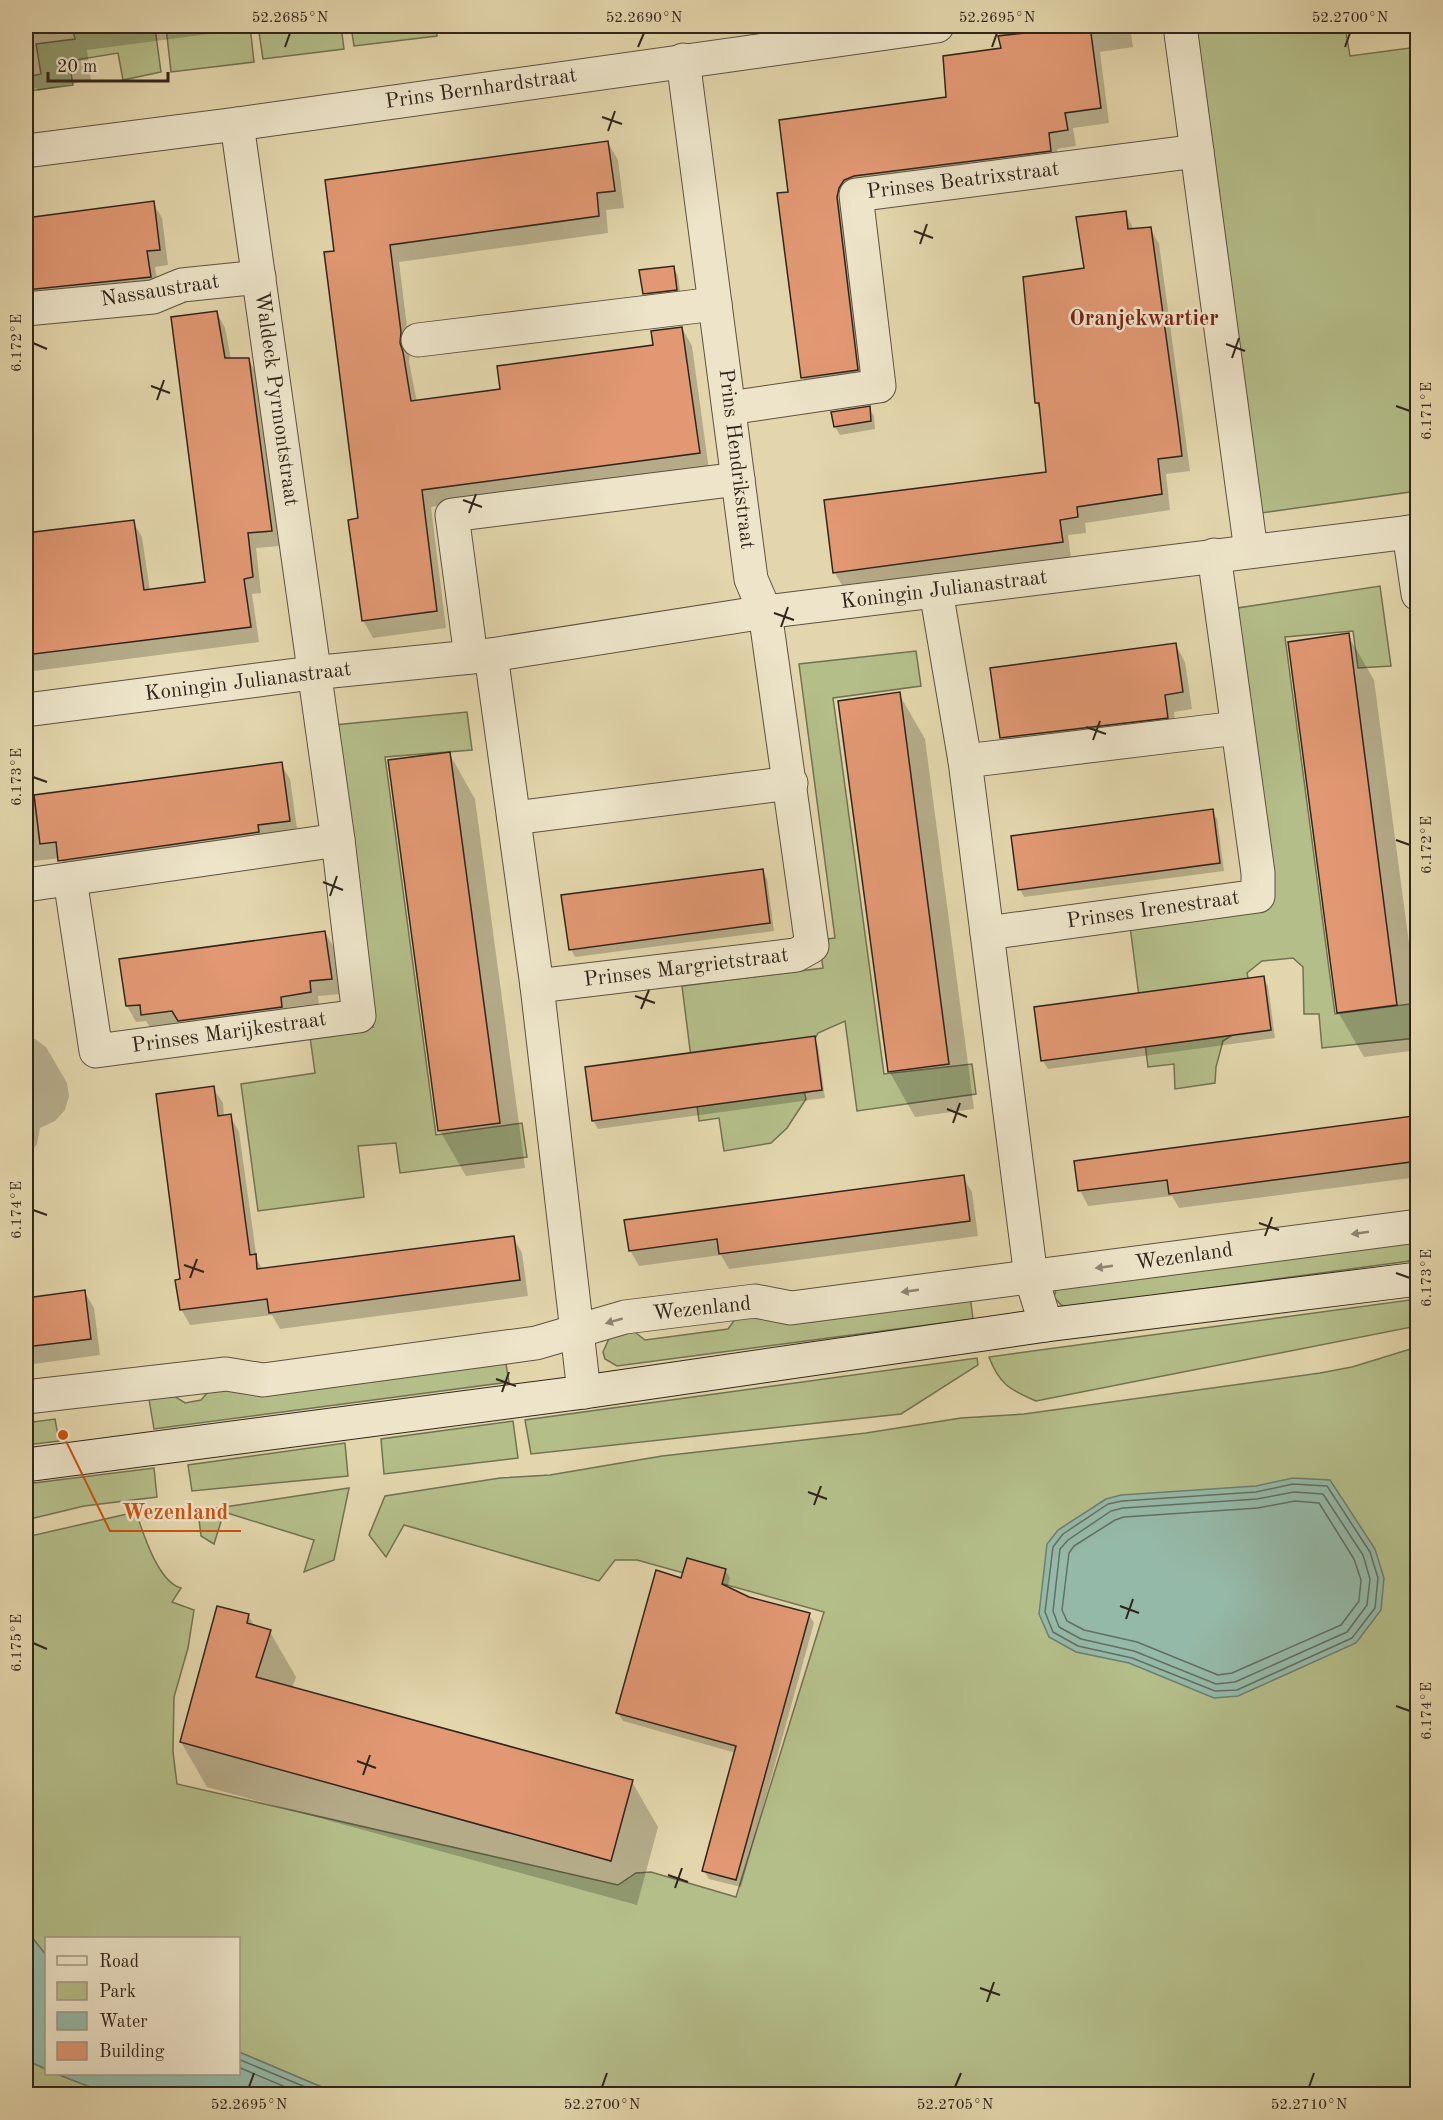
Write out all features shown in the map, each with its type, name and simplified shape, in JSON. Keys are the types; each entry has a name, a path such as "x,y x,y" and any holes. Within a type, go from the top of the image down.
{"street":[{"name":"Prins Bernhardstraat","path":"26,151 237,124 937,26"},
{"path":"1180,26 1251,551"},
{"name":"Prins Hendrikstraat","path":"682,60 751,579 765,612"},
{"name":"Waldeck Pyrmontstraat","path":"237,124 312,673"},
{"name":"Prinses Beatrixstraat","path":"729,408 879,386 856,195 1197,151"},
{"name":"Nassaustraat","path":"26,309 153,297 182,285 259,277"},
{"path":"418,340 715,304"},
{"path":"584,1392 537,986 514,818 452,515 738,479"},
{"path":"1413,531 1418,594"},
{"name":"Koningin Julianastraat","path":"26,710 312,673 481,656 765,612 1413,531"},
{"name":"Prinses Irenestraat","path":"987,933 1258,896 1258,873 1214,555"},
{"path":"936,591 965,761 1030,1277 1046,1325"},
{"name":"Prinses Margrietstraat","path":"537,986 796,955 812,946 791,783 765,612"},
{"name":"Prinses Marijkestraat","path":"70,879 96,1051 359,1016 338,840 312,673"},
{"path":"965,761 1238,728"},
{"path":"514,818 791,783"},
{"path":"26,885 338,840"},
{"name":"Wezenland","path":"26,1398 226,1374 263,1380 536,1343 625,1317 755,1301 791,1308 973,1282 1030,1277 1418,1226"},
{"path":"26,1465 358,1419 584,1392 1046,1325 1418,1280"}],"green space":[{"path":"72,26 139,26 140,30 155,28 161,72 123,80 118,53 69,61 73,85 29,91 27,77 41,74 36,44 75,39"},
{"path":"250,26 254,62 171,72 166,27"},
{"path":"258,26 341,26 344,49 263,59"},
{"path":"351,26 436,26 437,36 354,46"},
{"path":"1196,26 1345,26 1350,56 1417,47 1417,491 1261,513"},
{"path":"1380,586 1391,666 1358,668 1353,631 1285,637 1335,1014 1417,1003 1417,1038 1322,1048 1319,1014 1304,1014 1303,967 1293,958 1262,961 1247,973 1253,1001 1237,1032 1223,1041 1216,1067 1215,1083 1175,1089 1174,1064 1148,1067 1130,926 1271,906 1231,609"},
{"path":"916,651 921,686 833,698 884,1074 972,1064 976,1094 857,1111 845,1021 818,1033 799,1069 806,1099 787,1128 771,1143 724,1151 719,1118 699,1121 682,986 823,968 819,940 835,938 799,664"},
{"path":"467,712 472,750 385,757 436,1135 522,1123 527,1157 400,1173 396,1143 358,1146 364,1197 258,1211 241,1084 315,1073 310,1037 373,1027 334,725"},
{"path":"1417,1236 1417,1260 1069,1307 1061,1305 1054,1297 1057,1286"},
{"path":"970,1295 973,1319 617,1366 605,1359 603,1352 611,1334 631,1329 645,1340 728,1329 739,1314"},
{"path":"1417,1299 1417,1326 1036,1401 1006,1385 997,1374 989,1357"},
{"path":"1417,1347 1417,2094 338,2094 240,2052 240,1937 45,1937 45,1954 30,1935 26,1913 26,1537 136,1512 158,1567 165,1577 181,1588 172,1602 194,1610 188,1648 174,1697 173,1752 177,1784 618,1885 636,1873 651,1872 736,1897 824,1612 637,1560 615,1560 599,1581 404,1525 386,1557 369,1535 385,1496 500,1478 550,1475 662,1456 866,1433 961,1418 1024,1414 1352,1367"},
{"path":"505,1358 509,1382 154,1429 148,1393 168,1392 185,1403 201,1400 215,1384"},
{"path":"977,1358 978,1365 901,1414 531,1454 525,1420"},
{"path":"55,1419 59,1441 26,1445 26,1423"},
{"path":"513,1421 518,1458 384,1474 381,1439"},
{"path":"345,1443 348,1476 192,1491 188,1465"},
{"path":"154,1468 157,1497 84,1506 26,1520 26,1484"},
{"path":"349,1488 334,1560 304,1572 314,1540 224,1512 214,1544 201,1536 198,1511"},
{"path":"26,2060 45,2069 45,2075 60,2075 108,2094 26,2094"}],"water":[{"path":"1293,1478 1330,1480 1375,1549 1384,1578 1381,1610 1356,1643 1238,1696 1214,1698 1129,1663 1076,1652 1049,1637 1039,1614 1047,1544 1058,1530 1106,1499 1121,1495 1256,1486"},
{"path":"26,1913 30,1935 45,1954 45,2069 26,2060"},
{"path":"240,2052 338,2094 108,2094 60,2075 240,2075"}],"building":[{"path":"1051,26 1090,26 1101,108 1065,113 1068,130 1049,133 1051,151 854,176 844,180 837,197 858,370 801,378 777,193 788,192 779,120 946,97 943,56 1001,48 998,36 1052,30"},
{"path":"608,141 615,191 597,193 599,216 390,245 401,332 400,343 411,401 500,389 497,366 653,345 651,331 682,327 700,453 422,490 437,611 362,621 348,520 358,518 324,252 334,251 325,180"},
{"path":"154,201 160,250 147,251 151,277 26,290 26,218"},
{"path":"1126,211 1128,229 1151,227 1178,423 1182,456 1158,459 1162,494 1077,507 1078,517 1060,520 1063,542 833,573 824,500 1046,472 1039,403 1035,403 1023,277 1084,268 1076,217"},
{"path":"674,266 677,290 643,294 639,270"},
{"path":"217,311 225,358 249,358 272,531 248,533 253,577 244,579 251,627 26,655 26,533 134,520 144,590 205,582 171,317"},
{"path":"870,406 871,421 834,427 831,412"},
{"path":"1349,633 1397,1005 1337,1013 1288,642"},
{"path":"1176,643 1183,692 1165,695 1168,718 1000,738 990,668"},
{"path":"900,692 949,1064 888,1072 838,701"},
{"path":"450,752 500,1123 438,1131 388,760"},
{"path":"282,762 290,821 258,825 259,832 58,861 56,842 40,844 34,795"},
{"path":"1213,809 1220,863 1018,890 1011,836"},
{"path":"763,869 770,923 569,950 561,895"},
{"path":"325,931 332,979 310,981 311,992 281,997 282,1007 178,1021 172,1011 141,1015 140,1005 126,1006 119,959"},
{"path":"1264,976 1271,1030 1041,1061 1034,1007"},
{"path":"815,1036 822,1090 592,1121 585,1067"},
{"path":"214,1086 218,1116 231,1114 250,1255 256,1254 257,1269 514,1236 520,1280 269,1313 267,1299 180,1310 175,1280 180,1279 156,1094"},
{"path":"1413,1116 1418,1161 1169,1194 1167,1180 1078,1191 1074,1161"},
{"path":"964,1175 970,1221 719,1254 717,1239 629,1251 624,1220"},
{"path":"85,1290 91,1339 26,1347 26,1298"},
{"path":"687,1558 726,1569 722,1584 749,1597 810,1613 736,1880 702,1871 736,1746 616,1713 656,1570 681,1578"},
{"path":"217,1606 249,1614 247,1623 271,1630 256,1677 633,1780 611,1861 180,1742"}],"place":[{"name":"Wezenland","path":"63,1435"}],"district":[{"name":"Oranjekwartier","path":"1144,319"}]}
